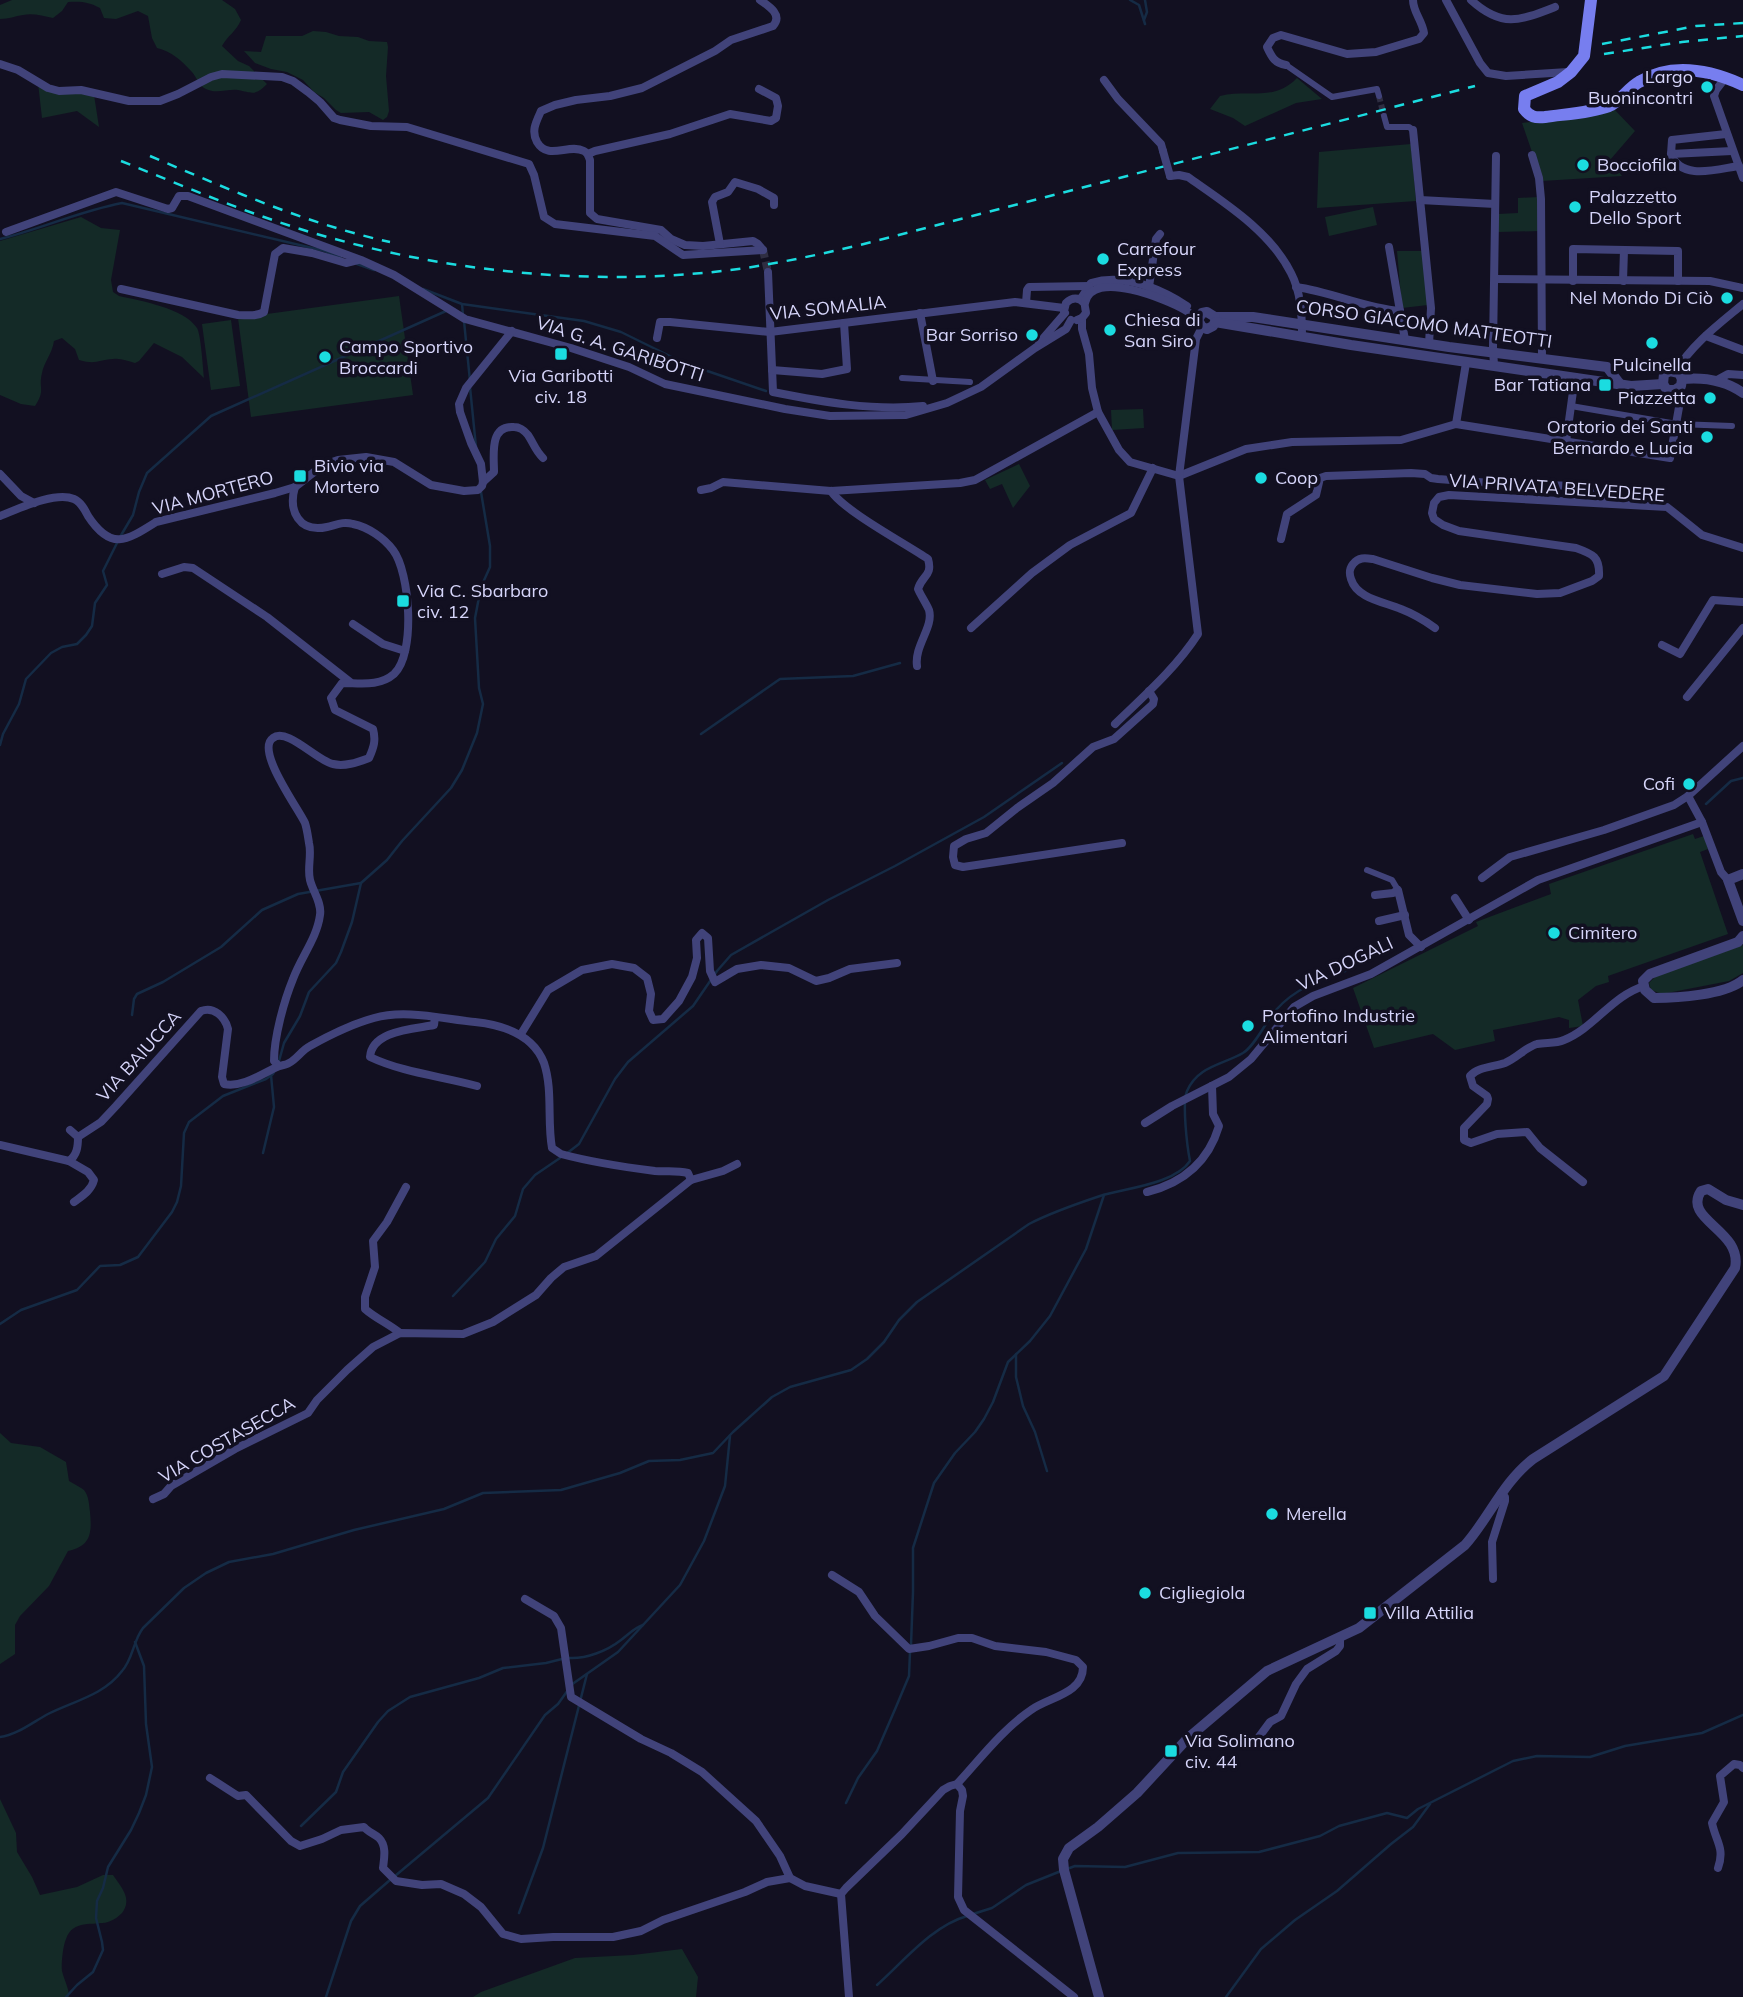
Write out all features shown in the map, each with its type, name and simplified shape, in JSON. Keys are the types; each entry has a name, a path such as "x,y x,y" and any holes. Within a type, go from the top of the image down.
{"main road":[{"path":"1591,0 1584,56 1571,72 1558,82 1525,96 1524,109 1529,115 1537,118 1613,105 1638,82 1661,72 1697,69 1743,85"}],"street":[{"path":"0,64 18,70 48,88 59,91 81,90 129,101 160,101 222,74 282,77 308,92 334,118 371,126 407,127 529,164 544,217 555,224 655,236 683,255 763,250 753,241 685,245 671,239 661,230 597,219 590,213 588,154 573,148 551,152 540,147 534,136 534,125 541,111 576,100 610,96 642,88 731,40 773,26 777,18 775,12 760,0"},
{"path":"1379,96 1377,89 1332,97 1286,65 1277,63 1267,47 1273,38 1281,35 1348,54 1376,52 1419,39 1423,33 1422,23 1413,6 1413,0"},
{"path":"1446,0 1488,73 1506,76 1571,72"},
{"path":"1471,0 1486,13 1500,19 1532,16 1555,7"},
{"path":"1726,77 1714,96 1743,178"},
{"path":"1104,80 1118,99 1161,144 1170,176 1188,177 1236,212 1284,261 1292,275 1300,302 1302,331"},
{"path":"588,154 670,134 730,114 771,121 776,118 776,98 759,89"},
{"path":"1384,116 1387,127 1409,127 1413,130 1431,308 1429,344"},
{"path":"1726,134 1672,140 1671,154 1680,168 1687,170 1739,166"},
{"path":"1671,154 1732,151"},
{"path":"1532,155 1539,178 1541,199 1542,358"},
{"path":"1494,366 1496,156"},
{"path":"720,244 712,202 715,197 728,192 735,183 758,189 774,198 774,205"},
{"name":"VIA G. A. GARIBOTTI","path":"6,232 116,192 168,209 172,208 179,196 188,197 361,260 394,275 465,318 583,352 665,384 830,416 906,415 947,404 981,387 1066,329 1065,315"},
{"path":"1420,200 1495,204"},
{"path":"1149,287 1156,239 1160,234"},
{"path":"1389,247 1405,340"},
{"path":"121,289 249,316 264,312 275,254 283,248 346,263 361,260"},
{"path":"1573,281 1573,249 1678,250 1678,281"},
{"path":"1623,250 1623,281"},
{"path":"768,272 773,393 825,403 897,409 947,404"},
{"path":"1200,321 1172,296 1121,278 1104,279 1089,286 1082,302 1086,313 1082,318 1082,328 1089,354 1092,388 1098,412 1119,450 1130,462 1179,477 1246,449 1292,442 1401,440 1456,424 1670,458 1681,396 1679,380 1684,357 1743,304"},
{"path":"1494,279 1710,281 1743,288"},
{"path":"1026,303 1029,287 1089,286"},
{"path":"1296,287 1313,289 1357,304 1400,311"},
{"path":"1082,302 1098,288 1125,288 1186,310 1200,321"},
{"path":"1082,302 1070,300 1066,303 1065,315 1082,318"},
{"name":"VIA SOMALIA","path":"657,338 660,322 770,332 1015,302 1054,307 1065,315"},
{"path":"920,313 933,381"},
{"name":"VIA G. A. GARIBOTTI","path":"1035,348 1065,315"},
{"name":"CORSO GIACOMO MATTEOTTI","path":"1200,321 1211,328 1215,319 1542,358 1607,368 1620,384"},
{"path":"1115,724 1150,691 1198,634 1179,477 1200,321"},
{"path":"772,370 822,374 846,369 844,323"},
{"path":"1066,329 1082,328"},
{"path":"483,482 481,464 471,443 459,404 466,388 512,331"},
{"name":"CORSO GIACOMO MATTEOTTI","path":"1302,331 1466,363 1620,384 1663,384"},
{"path":"1706,336 1743,350"},
{"path":"1456,424 1466,363"},
{"path":"1679,380 1671,391 1664,387 1662,377 1670,371 1679,380 1717,380 1743,393"},
{"path":"1717,380 1728,374 1743,375"},
{"path":"1566,442 1575,377"},
{"path":"902,378 970,382"},
{"path":"1571,406 1677,424 1732,426"},
{"path":"701,490 723,482 831,491 960,483 975,480 1098,412"},
{"path":"483,482 494,472 494,444 498,432 507,427 518,427 527,434 534,449 543,458"},
{"name":"VIA MORTERO","path":"34,503 57,498 73,499 83,508 99,532 120,540 137,534 156,522 295,487 323,466 338,460 366,457 394,462 431,485 464,491 478,490 483,482"},
{"path":"971,628 1032,573 1070,545 1131,513 1153,468"},
{"path":"1281,539 1287,514 1316,495 1321,478 1326,476 1411,473 1438,479 1578,486 1598,495 1604,503"},
{"path":"0,474 21,496 34,503"},
{"path":"295,487 292,505 297,519 305,525 325,528 338,523 351,523 378,536 395,552 408,605 404,659 395,673 369,685 342,683 331,698 335,710 373,729 374,747 369,758 345,765 333,764 321,760 285,736 276,735 270,739 268,745 268,752 284,788 305,823 310,846 309,878 321,912 318,926 293,979 280,1020 274,1061 279,1066 289,1063 307,1048 376,1017 407,1015 493,1025 521,1034 537,1049 544,1064 552,1148 561,1154 610,1164 658,1171 683,1171 688,1173 691,1180"},
{"path":"831,491 834,497 864,519 928,558 929,575 918,589 929,612 929,621 918,647 917,666"},
{"name":"VIA PRIVATA BELVEDERE","path":"1435,628 1401,609 1363,595 1353,585 1350,576 1350,568 1355,561 1364,557 1460,585 1537,594 1560,593 1599,576 1598,561 1590,553 1576,548 1459,531 1443,525 1434,519 1432,513 1434,503 1439,497 1449,495 1667,507 1702,535 1743,548"},
{"path":"0,516 34,503"},
{"path":"162,574 184,567 193,568 267,617 353,683"},
{"path":"1661,645 1680,654 1713,600 1743,602"},
{"path":"353,624 383,644 405,651"},
{"path":"1687,697 1743,628"},
{"path":"1122,843 963,867 955,865 953,857 954,846 986,833 1053,783 1093,747 1114,739 1153,704 1150,691"},
{"path":"1482,878 1510,857 1604,830 1674,805 1688,796 1743,746"},
{"path":"1688,796 1702,822 1721,872 1728,880 1743,921"},
{"name":"VIA DOGALI","path":"1145,1123 1229,1077 1251,1059 1294,1007 1314,996 1371,974 1538,880 1702,822"},
{"path":"1367,870 1392,880 1398,890 1409,935 1421,947"},
{"path":"1728,880 1743,874"},
{"path":"1376,895 1398,890"},
{"path":"1455,898 1469,920"},
{"path":"1379,921 1405,915"},
{"path":"521,1034 548,990 582,970 612,964 634,968 647,978 651,994 649,1011 653,1020 663,1018 679,1001 692,977 697,958 696,940 702,933 708,938 710,971 715,982 737,969 761,965 789,968 816,981 850,969 897,963"},
{"path":"1743,936 1738,942 1650,974 1643,981 1645,990 1654,998 1674,998 1729,989 1743,980"},
{"path":"1583,1182 1540,1148 1527,1132 1497,1134 1471,1143 1464,1140 1464,1128 1489,1099 1473,1086 1470,1076 1476,1071 1508,1062 1527,1048 1567,1039 1610,1005 1644,986"},
{"name":"VIA BAIUCCA","path":"78,1137 101,1122 201,1011 206,1009 215,1011 226,1021 228,1029 222,1077 224,1084 230,1085 261,1076 279,1066"},
{"path":"435,1017 434,1025 400,1030 381,1039 370,1051 370,1057 426,1076 477,1086"},
{"path":"1147,1192 1167,1187 1207,1155 1219,1126 1213,1114 1212,1086"},
{"path":"69,1161 78,1145 78,1137 70,1130"},
{"path":"0,1145 69,1161 88,1172 94,1180 91,1187 74,1202"},
{"path":"406,1187 373,1241 375,1267 364,1302 365,1308 400,1333 463,1334 493,1322 536,1295 564,1267 596,1256 691,1180 737,1164"},
{"path":"1100,1997 1064,1870 1063,1859 1066,1851 1137,1793 1188,1738 1267,1671 1359,1629 1465,1545 1518,1470 1655,1383 1670,1368 1735,1268 1738,1256 1731,1241 1699,1209 1697,1196 1700,1191 1708,1189 1726,1200 1743,1205"},
{"name":"VIA COSTASECCA","path":"153,1499 235,1449 308,1413 347,1370 373,1347 400,1333"},
{"path":"1493,1579 1492,1542 1505,1501 1501,1493"},
{"path":"832,1575 859,1592 875,1616 909,1649 958,1638 972,1638 995,1646 1046,1652 1076,1660 1083,1667 1083,1676 1077,1686 1032,1709 1004,1734 957,1784 943,1790 841,1894 849,1997"},
{"path":"525,1599 554,1616 561,1628 571,1697 693,1766 756,1821 780,1856 790,1878"},
{"path":"1253,1745 1270,1723 1281,1716 1296,1684 1307,1669 1336,1651 1340,1646 1340,1638"},
{"path":"1718,1868 1721,1850 1712,1823 1724,1802 1720,1776 1734,1764 1743,1768"},
{"path":"210,1778 238,1796 246,1795 300,1846 341,1830 364,1828 379,1838 384,1847 383,1868 397,1881 422,1885 441,1884 464,1894 481,1907 503,1934 521,1939 613,1937 641,1931 663,1920 746,1892 767,1881 790,1878 806,1886 841,1894"},
{"path":"957,1784 963,1796 960,1811 958,1897 964,1910 1074,1997"}],"green space":[{"path":"12,0 222,0 235,9 241,20 222,46 238,61 249,66 267,84 254,93 204,88 180,60 157,48 152,38 148,16 138,11 116,19 104,18 100,8 88,3 68,2 53,18 31,14 0,19 0,5"},
{"path":"313,31 387,42 387,117 383,120 369,112 341,113 303,80 287,72 255,63 244,51 261,52 266,36 302,36"},
{"path":"1297,78 1322,99 1296,103 1245,126 1210,109 1220,96 1279,90"},
{"path":"38,83 94,95 99,127 77,111 42,118"},
{"path":"1613,108 1635,131 1610,160 1622,176 1542,181 1522,123 1590,114"},
{"path":"1411,144 1416,201 1317,208 1319,152"},
{"path":"1539,197 1540,231 1498,232 1498,214 1518,213 1518,198"},
{"path":"1373,207 1377,225 1329,236 1325,217"},
{"path":"81,217 101,228 120,230 111,280 113,292 172,310 191,321 197,328 204,378 182,357 154,343 135,363 116,359 89,362 79,360 75,349 62,338 54,341 43,369 41,392 35,406 21,404 0,395 0,241"},
{"path":"1397,251 1423,251 1428,305 1402,308"},
{"name":"Campo Sportivo Broccardi","path":"399,296 413,395 251,417 238,318"},
{"path":"231,320 240,386 211,390 202,324"},
{"path":"1143,409 1144,428 1112,430 1111,410"},
{"path":"1019,464 1030,486 1013,508 1002,484 990,489 985,480"},
{"path":"1693,834 1695,839 1704,836 1708,849 1700,852 1728,934 1608,976 1609,982 1596,986 1578,1000 1583,1026 1569,1028 1569,1020 1559,1017 1493,1030 1495,1041 1455,1050 1433,1034 1374,1048 1353,988 1478,926 1476,922 1551,894 1549,884"},
{"path":"1743,945 1743,973 1729,981 1662,994 1651,990 1649,983 1656,976"},
{"path":"0,1433 11,1443 40,1447 66,1462 69,1481 84,1490 87,1495 91,1526 86,1542 68,1551 49,1586 20,1616 15,1625 15,1654 0,1664"},
{"path":"0,1799 16,1833 17,1852 40,1895 77,1887 103,1875 113,1875 125,1893 125,1908 116,1918 108,1922 84,1924 73,1928 69,1933 64,1946 62,1968 69,1997 0,1997"},
{"path":"682,1949 698,1977 696,1997 473,1997 575,1958"}],"waterway":[{"path":"1130,0 1139,5 1145,24"},
{"path":"1144,20 1147,12 1145,0"},
{"path":"0,239 122,203 325,251 341,258"},
{"path":"357,264 374,270"},
{"path":"423,289 462,304 584,321 621,332 684,363 766,391"},
{"path":"462,304 463,315"},
{"path":"120,537 133,515 147,473 211,416 446,311"},
{"path":"464,321 470,381"},
{"path":"470,387 476,447"},
{"path":"279,1061 284,1043 300,1016 309,992 336,963 352,922 361,883 387,860 451,788 462,770 477,733 483,704 479,688 475,618 481,587 490,567 490,546 481,492"},
{"path":"0,745 19,704 26,679 51,653 77,644 92,626 95,603 107,585 103,571 117,543"},
{"path":"701,734 780,679 853,676 900,663"},
{"path":"566,1154 579,1144 615,1079 628,1062 693,1006 731,955 984,817 1062,763"},
{"path":"1706,804 1731,781 1743,778"},
{"path":"132,1015 137,994 163,982 221,947 262,910 298,894 361,883"},
{"path":"0,1737 19,1731 106,1686 126,1666 143,1628 184,1588 229,1562 273,1554 354,1530 444,1509 483,1493 561,1490 620,1473 649,1461 680,1460 713,1453 772,1397 790,1387 851,1370 867,1359 917,1302 1029,1224 1100,1196 1162,1180 1183,1169 1190,1161 1186,1135 1186,1097 1197,1076 1247,1050 1276,1010 1292,995 1351,969"},
{"path":"0,1324 21,1310 77,1290 100,1266 120,1265 138,1257 177,1202 181,1186 184,1133 189,1122 223,1096 266,1079 275,1070"},
{"path":"263,1153 274,1107 271,1075"},
{"path":"453,1296 485,1262 496,1239 515,1216 523,1189 535,1175 560,1158"},
{"path":"911,1645 913,1548 934,1483 984,1419 1008,1362 1050,1316 1086,1249 1104,1195"},
{"path":"1016,1354 1016,1377 1023,1406 1035,1432 1047,1471"},
{"path":"571,1685 618,1652 680,1585 704,1541 725,1486 730,1436"},
{"path":"569,1658 603,1651 643,1625"},
{"path":"66,1997 93,1972 103,1950 96,1918 97,1901 108,1867 139,1813 152,1767 146,1724 144,1666 135,1642"},
{"path":"846,1803 858,1778 877,1751 896,1707 909,1676 910,1652"},
{"path":"301,1826 336,1792 343,1772 388,1711 410,1697 479,1678 503,1668 562,1659"},
{"path":"519,1913 543,1848 587,1674"},
{"path":"395,1876 488,1798 545,1715 558,1704 568,1690"},
{"path":"1067,1869 1075,1866 1125,1867 1178,1853 1259,1852 1320,1836 1339,1826 1387,1813 1407,1818 1418,1809 1513,1761 1537,1756 1590,1757 1625,1746 1702,1733 1743,1715"},
{"path":"1226,1997 1261,1949 1295,1920 1337,1891 1413,1827 1430,1804"},
{"path":"973,1914 992,1908 1026,1885 1061,1871"},
{"path":"326,1997 351,1921 360,1906 390,1880"},
{"path":"877,1985 930,1936 967,1916"}],"tunnel":[{"path":"1379,96 1384,116"},
{"path":"763,250 768,272"}],"railway":[{"path":"1602,44 1696,26 1743,23"},
{"path":"1604,54 1743,36"},
{"path":"121,161 281,223 385,251 487,269 591,277 643,277 760,266 860,245 1475,86"},
{"path":"150,156 298,216 390,242"}],"place":[{"name":"Largo Buonincontri","path":"1707,87"},
{"name":"Bocciofila","path":"1583,165"},
{"name":"Palazzetto Dello Sport","path":"1575,207"},
{"name":"Carrefour Express","path":"1103,259"},
{"name":"Nel Mondo Di Ciò","path":"1727,298"},
{"name":"Chiesa di San Siro","path":"1110,330"},
{"name":"Bar Sorriso","path":"1032,335"},
{"name":"Pulcinella","path":"1652,343"},
{"name":"Via Garibotti civ. 18","path":"561,354"},
{"name":"Campo Sportivo Broccardi","path":"325,357"},
{"name":"Bar Tatiana","path":"1605,385"},
{"name":"Piazzetta","path":"1710,398"},
{"name":"Oratorio dei Santi Bernardo e Lucia","path":"1707,437"},
{"name":"Bivio via Mortero","path":"300,476"},
{"name":"Coop","path":"1261,478"},
{"name":"Via C. Sbarbaro civ. 12","path":"403,601"},
{"name":"Cofi","path":"1689,784"},
{"name":"Cimitero","path":"1554,933"},
{"name":"Portofino Industrie Alimentari","path":"1248,1026"},
{"name":"Merella","path":"1272,1514"},
{"name":"Cigliegiola","path":"1145,1593"},
{"name":"Villa Attilia","path":"1370,1613"},
{"name":"Via Solimano civ. 44","path":"1171,1751"}]}
